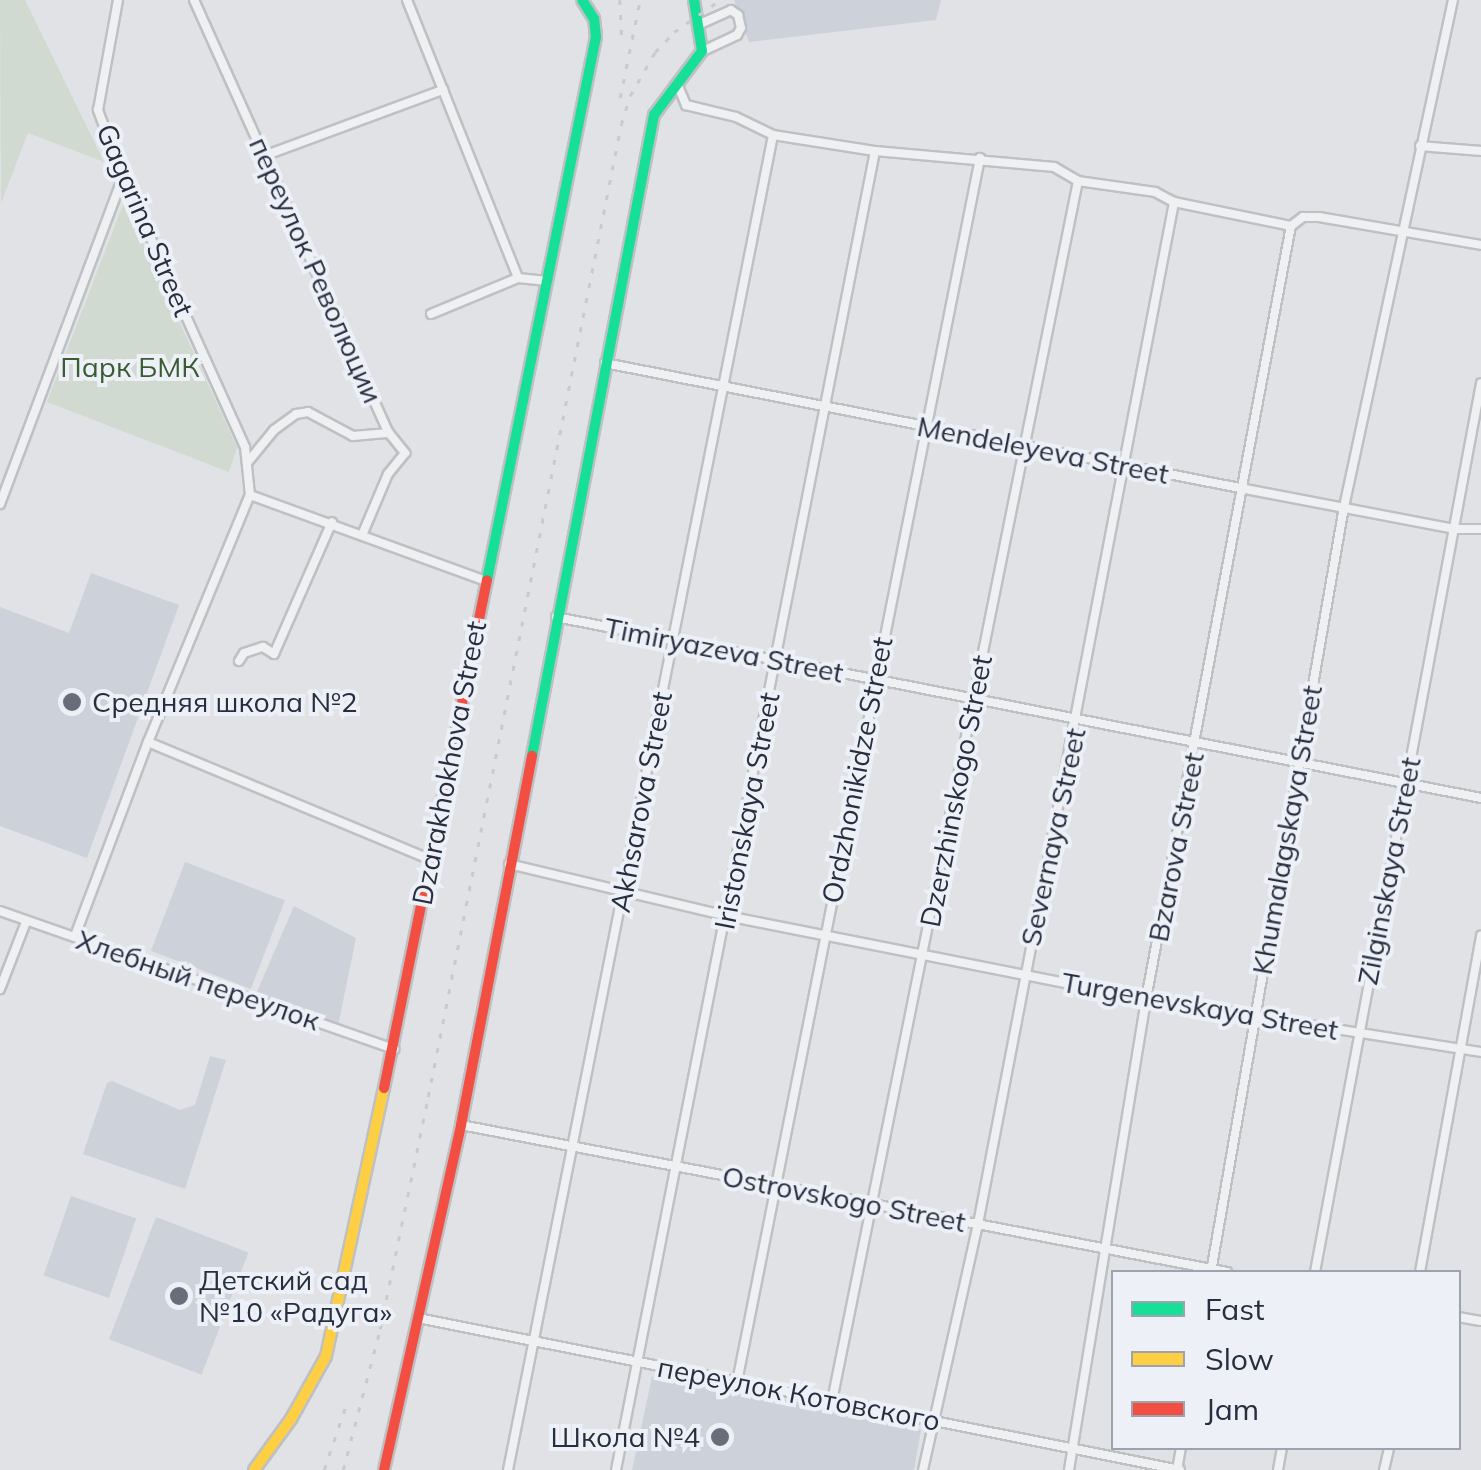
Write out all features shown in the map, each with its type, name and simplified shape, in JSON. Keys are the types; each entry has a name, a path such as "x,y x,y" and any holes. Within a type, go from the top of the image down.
{"street":[{"name":"Gagarina Street","path":"75,936 148,742 250,495 245,447 123,177 98,110 118,0"},
{"name":"переулок Революции","path":"194,0 389,433 405,453 388,474 363,533"},
{"path":"406,0 518,278"},
{"name":"Dzarakhokhova Street","path":"254,1470 291,1419 326,1356 395,1050 484,580 596,37 594,19 582,0"},
{"path":"694,0 702,51"},
{"name":"Khumalagskaya Street","path":"1212,1270 1344,507 1453,0"},
{"path":"384,1470 461,1125 654,115 702,51 738,35 741,28 738,15 731,10 700,24"},
{"path":"678,86 686,106 736,118 773,134 875,151 1054,168 1078,182 1155,192 1174,202 1291,226 1303,217 1481,245"},
{"path":"266,155 442,90"},
{"name":"Akhsarova Street","path":"508,1470 532,1341 576,1147 773,134"},
{"path":"1420,146 1481,151"},
{"name":"Iristonskaya Street","path":"616,1470 875,151"},
{"name":"Ordzhonikidze Street","path":"736,1382 980,158"},
{"path":"0,504 123,177"},
{"name":"Dzerzhinskogo Street","path":"832,1401 1078,182"},
{"name":"Severnaya Street","path":"922,1470 978,1224 1174,202"},
{"name":"Bzarova Street","path":"1069,1470 1146,999 1291,226"},
{"path":"432,314 518,278 544,282"},
{"name":"Mendeleyeva Street","path":"605,363 1240,488 1481,530"},
{"name":"Zilginskaya Street","path":"1315,1270 1481,383"},
{"path":"247,463 274,430 296,414 308,412 353,436 389,433"},
{"path":"250,495 484,580"},
{"path":"240,661 244,652 263,648 274,654 332,522"},
{"name":"Timiryazeva Street","path":"556,617 1481,798"},
{"path":"148,742 431,860"},
{"name":"Turgenevskaya Street","path":"509,864 727,916 1146,999 1481,1052"},
{"name":"Хлебный переулок","path":"0,911 395,1050"},
{"path":"0,989 26,922"},
{"path":"1420,1270 1481,935"},
{"name":"Ostrovskogo Street","path":"461,1125 1207,1270"},
{"name":"переулок Котовского","path":"418,1318 1178,1470"}],"shaded area":[{"path":"734,0 941,0 936,20 749,42"},
{"name":"Средняя школа №2","path":"91,573 179,605 87,858 0,826 0,607 69,633"},
{"path":"185,862 285,900 251,989 151,951"},
{"path":"294,906 356,938 338,1026 256,994"},
{"path":"210,1056 226,1060 185,1189 83,1154 107,1083 112,1081 180,1110 195,1105"},
{"path":"71,1196 136,1218 109,1298 44,1275"},
{"name":"Детский сад №10 «Радуга»","path":"156,1217 248,1252 201,1375 109,1339"},
{"name":"Школа №4","path":"652,1377 806,1403 805,1411 807,1408 921,1430 914,1470 632,1470"}],"green space":[{"path":"0,0 25,0 104,162 28,133 1,203"},
{"name":"Парк БМК","path":"124,202 237,447 229,472 47,402"}],"railway":[{"path":"620,0 622,40"},
{"path":"620,98 640,0"},
{"path":"343,1470 380,1329 428,1097 621,125 630,96 655,52 674,32 720,0"},
{"path":"324,1470 347,1402"}],"traffic: fast":[{"path":"487,580 596,37 594,19 582,0"},
{"path":"532,756 654,115 702,51 694,0"}],"traffic: slow":[{"path":"254,1470 291,1419 326,1356 384,1088"}],"traffic: jam":[{"path":"384,1088 487,580"},
{"path":"384,1470 461,1125 532,756"}],"place":[{"name":"Средняя школа №2","path":"72,702"},
{"name":"Детский сад №10 «Радуга»","path":"179,1296"},
{"name":"Школа №4","path":"720,1437"}]}
